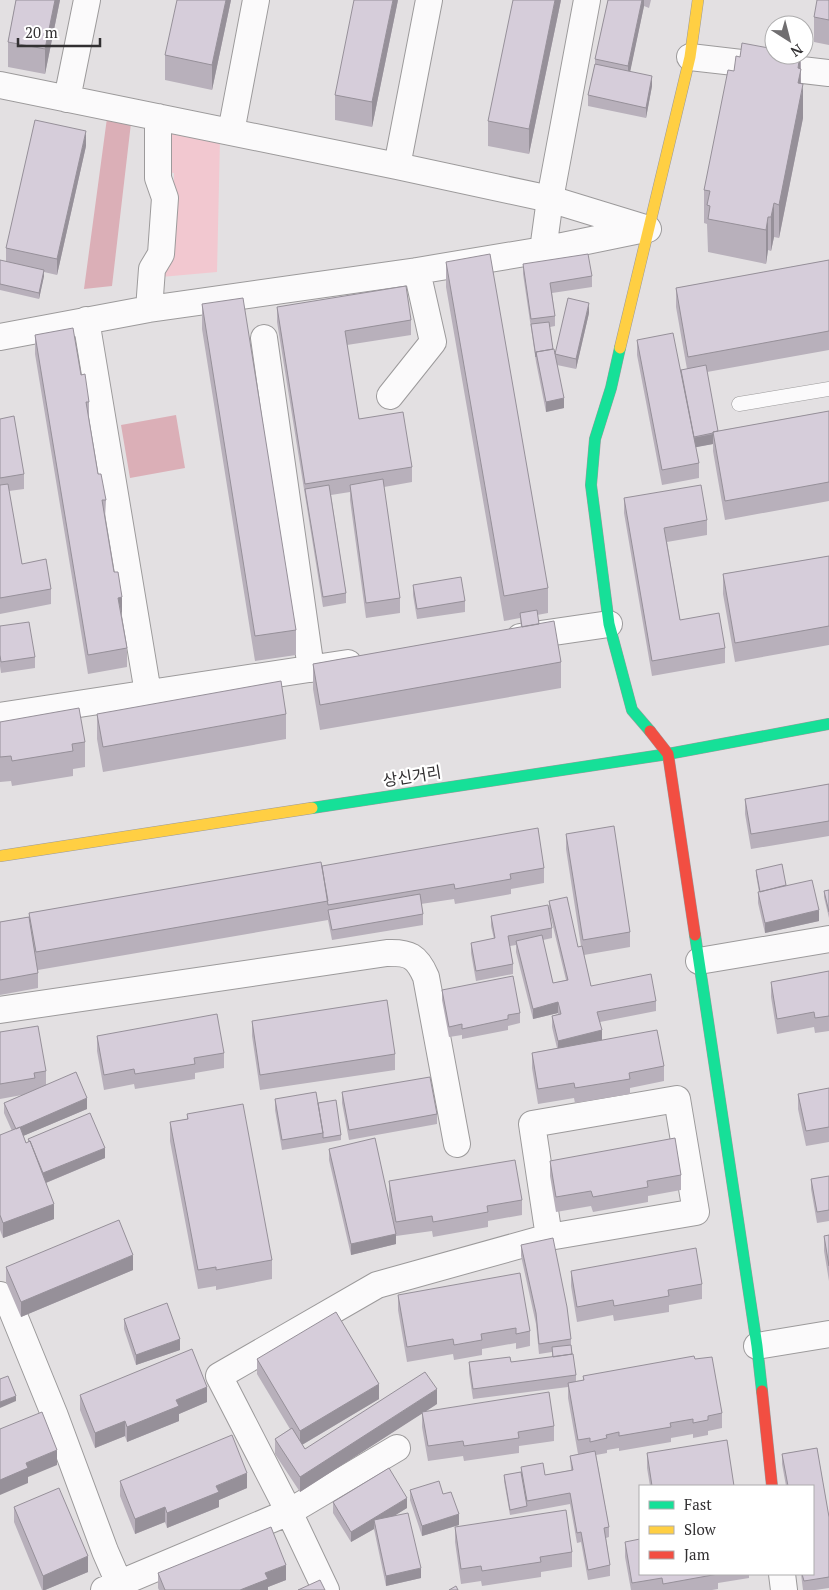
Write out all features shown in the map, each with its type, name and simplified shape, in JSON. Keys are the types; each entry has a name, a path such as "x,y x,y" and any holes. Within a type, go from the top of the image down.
{"street":[{"path":"67,98 87,0"},
{"path":"231,132 256,0"},
{"path":"397,166 429,0"},
{"path":"543,250 550,199 587,0"},
{"path":"698,0 690,57 611,388 595,440 591,485 609,624 632,710 668,754 757,1346 772,1485"},
{"path":"690,57 829,73"},
{"path":"0,85 550,199 648,228"},
{"path":"150,308 152,269 161,254 165,198 158,178 158,117"},
{"path":"0,337 150,308 417,271 543,250 648,228"},
{"path":"390,396 433,342 417,271"},
{"path":"86,320 148,693"},
{"path":"264,338 311,669"},
{"path":"494,641 609,624"},
{"path":"0,716 369,660"},
{"name":"상신거리","path":"0,856 668,754 829,724"},
{"path":"699,961 829,939"},
{"path":"0,1010 403,952 413,957 422,966 426,977 457,1144"},
{"path":"326,1590 289,1512 219,1376 377,1285 549,1236 696,1212 677,1099 532,1124 549,1236"},
{"path":"0,1295 11,1308 56,1416 105,1551 115,1588 289,1512 397,1448"},
{"path":"757,1346 829,1334"},
{"path":"782,1575 784,1590"}],"lane":[{"path":"738,404 829,389"}],"shaded area":[{"path":"107,118 131,123 112,286 84,289"},
{"path":"162,128 220,139 217,272 161,277 173,257 174,173 161,171"},
{"path":"176,415 185,468 130,478 121,425"}],"building":[{"path":"16,0 55,0 45,49 8,42"},
{"path":"177,0 226,0 212,65 165,55"},
{"path":"354,0 393,0 372,102 335,95"},
{"path":"513,0 555,0 529,129 488,121"},
{"path":"608,0 642,0 628,66 595,59"},
{"path":"817,0 829,0 829,20 814,17"},
{"path":"742,43 764,47 764,65 798,65 798,68 801,69 798,83 803,84 779,205 774,203 771,217 768,217 766,230 708,219 710,206 707,205 710,191 704,190 728,70 734,71 736,56 740,57"},
{"path":"595,64 652,76 646,108 588,95"},
{"path":"35,120 86,131 57,259 6,248"},
{"path":"490,254 548,588 504,596 446,262"},
{"path":"588,254 592,276 550,283 555,316 531,319 523,264"},
{"path":"0,260 44,270 39,293 0,284"},
{"path":"829,260 829,331 688,357 676,288"},
{"path":"406,286 411,320 345,331 359,419 403,412 412,467 305,484 277,307"},
{"path":"243,298 296,630 255,636 202,304"},
{"path":"568,298 589,303 576,359 555,354"},
{"path":"549,322 553,349 536,352 536,357 531,324"},
{"path":"73,328 81,375 85,374 89,402 86,402 98,474 101,474 106,500 102,500 114,572 118,572 122,597 118,598 127,648 88,655 35,335"},
{"path":"673,333 699,463 662,470 637,340"},
{"path":"554,349 564,398 546,402 536,352"},
{"path":"706,365 718,431 694,437 681,370"},
{"path":"829,411 829,482 725,501 713,432"},
{"path":"14,416 24,474 0,478 0,419"},
{"path":"383,479 400,598 366,603 350,485"},
{"path":"8,484 22,564 46,559 51,589 0,598 0,485"},
{"path":"329,485 346,593 323,597 305,489"},
{"path":"701,485 707,520 664,528 680,620 719,613 725,648 652,661 624,498"},
{"path":"829,556 829,626 735,643 723,574"},
{"path":"461,577 465,601 417,609 413,585"},
{"path":"537,610 539,624 522,627 520,613"},
{"path":"554,621 561,662 320,705 313,664"},
{"path":"29,622 35,657 1,662 0,626"},
{"path":"281,681 286,714 103,747 97,714"},
{"path":"79,708 85,742 72,744 73,751 12,761 11,756 0,757 0,722"},
{"path":"829,784 829,821 751,834 745,799"},
{"path":"614,826 630,932 583,940 566,834"},
{"path":"538,828 544,868 510,874 511,879 455,889 454,884 328,905 322,866"},
{"path":"321,862 328,901 36,952 29,913"},
{"path":"782,864 786,885 760,892 756,870"},
{"path":"812,880 819,910 765,923 758,892"},
{"path":"829,890 829,912 824,891"},
{"path":"420,894 423,914 332,930 328,910"},
{"path":"567,897 578,947 582,946 591,986 651,974 656,1001 597,1012 602,1030 558,1041 552,1016 561,1014 558,1002 533,1009 516,941 542,935 553,983 568,980 549,901"},
{"path":"548,905 552,928 508,936 513,964 476,971 471,943 495,938 491,916"},
{"path":"29,917 38,973 0,980 0,922"},
{"path":"829,971 829,1016 815,1018 814,1012 777,1019 771,982"},
{"path":"513,976 520,1013 508,1015 508,1019 462,1029 462,1024 449,1027 442,990"},
{"path":"387,1000 395,1054 260,1075 252,1021"},
{"path":"217,1014 224,1053 194,1058 195,1064 135,1074 134,1069 104,1075 97,1036"},
{"path":"38,1026 46,1071 34,1073 35,1078 0,1084 0,1032"},
{"path":"657,1030 664,1066 629,1073 630,1079 575,1088 574,1083 538,1089 532,1053"},
{"path":"76,1072 87,1098 16,1129 4,1103"},
{"path":"430,1077 437,1114 349,1130 342,1092"},
{"path":"829,1088 829,1127 806,1131 798,1094"},
{"path":"316,1092 323,1133 282,1140 275,1099"},
{"path":"336,1100 341,1135 323,1138 318,1103"},
{"path":"243,1104 272,1260 216,1270 216,1267 198,1270 170,1122 188,1119 187,1114"},
{"path":"90,1113 105,1148 43,1173 28,1139"},
{"path":"20,1127 26,1143 30,1141 54,1204 3,1223 0,1215 0,1135"},
{"path":"375,1138 396,1234 351,1244 329,1149"},
{"path":"675,1138 681,1175 647,1181 648,1187 593,1197 591,1191 556,1197 550,1161"},
{"path":"515,1160 522,1200 487,1206 488,1212 433,1222 432,1216 396,1222 389,1181"},
{"path":"829,1176 829,1210 817,1212 811,1179"},
{"path":"119,1220 133,1255 21,1302 6,1267"},
{"path":"829,1235 829,1266 824,1236"},
{"path":"553,1238 567,1307 571,1339 539,1344 536,1313 521,1245"},
{"path":"696,1248 702,1284 668,1290 669,1296 614,1306 613,1300 577,1307 571,1271"},
{"path":"520,1273 530,1331 516,1334 516,1328 481,1334 482,1340 454,1345 453,1339 407,1347 398,1295"},
{"path":"167,1303 180,1339 136,1355 124,1319"},
{"path":"336,1312 379,1384 300,1431 257,1359"},
{"path":"571,1345 572,1354 553,1357 552,1347"},
{"path":"192,1349 207,1387 176,1400 179,1406 127,1427 125,1421 95,1433 80,1395"},
{"path":"573,1354 576,1375 473,1389 469,1362 510,1357 511,1362"},
{"path":"694,1356 695,1359 712,1357 722,1413 708,1416 708,1420 693,1423 693,1419 670,1423 671,1427 619,1436 619,1432 606,1435 607,1438 590,1442 590,1438 578,1440 568,1383 584,1380 583,1376"},
{"path":"425,1372 437,1389 300,1477 275,1439 292,1428 305,1449"},
{"path":"8,1376 16,1396 0,1402 0,1379"},
{"path":"549,1392 554,1426 518,1432 519,1438 464,1446 463,1441 428,1446 422,1412"},
{"path":"42,1412 57,1450 26,1463 28,1468 0,1480 0,1429"},
{"path":"232,1435 247,1473 216,1486 219,1492 167,1513 165,1507 135,1519 120,1481"},
{"path":"727,1440 734,1485 652,1485 647,1453"},
{"path":"817,1448 829,1517 829,1577 804,1581 802,1575 814,1575 814,1485 788,1485 782,1454"},
{"path":"595,1451 609,1527 604,1528 610,1565 588,1570 581,1532 577,1533 570,1493 527,1501 521,1467 543,1463 545,1475 573,1470 570,1456"},
{"path":"389,1468 407,1498 351,1532 333,1502"},
{"path":"521,1472 527,1506 510,1510 504,1475"},
{"path":"439,1481 443,1494 451,1492 459,1514 422,1526 410,1490"},
{"path":"59,1488 88,1556 43,1576 14,1507"},
{"path":"566,1510 572,1552 540,1557 541,1562 482,1571 481,1566 461,1569 455,1527"},
{"path":"408,1513 421,1568 386,1576 374,1520"},
{"path":"271,1527 286,1565 265,1573 268,1579 240,1590 165,1590 158,1573"},
{"path":"639,1539 639,1575 712,1575 663,1584 662,1578 632,1583 625,1542"},
{"path":"320,1580 325,1590 298,1590"},
{"path":"456,1586 458,1590 449,1590"}],"traffic: fast":[{"path":"620,348 611,388 595,439 591,485 609,624 632,710 650,731"},
{"path":"312,808 668,754 829,724"},
{"path":"695,935 757,1346 762,1391"}],"traffic: slow":[{"path":"620,348 690,57 698,0"},
{"path":"0,856 312,808"}],"traffic: jam":[{"path":"650,731 668,754 695,935"},
{"path":"762,1391 772,1485"}]}
